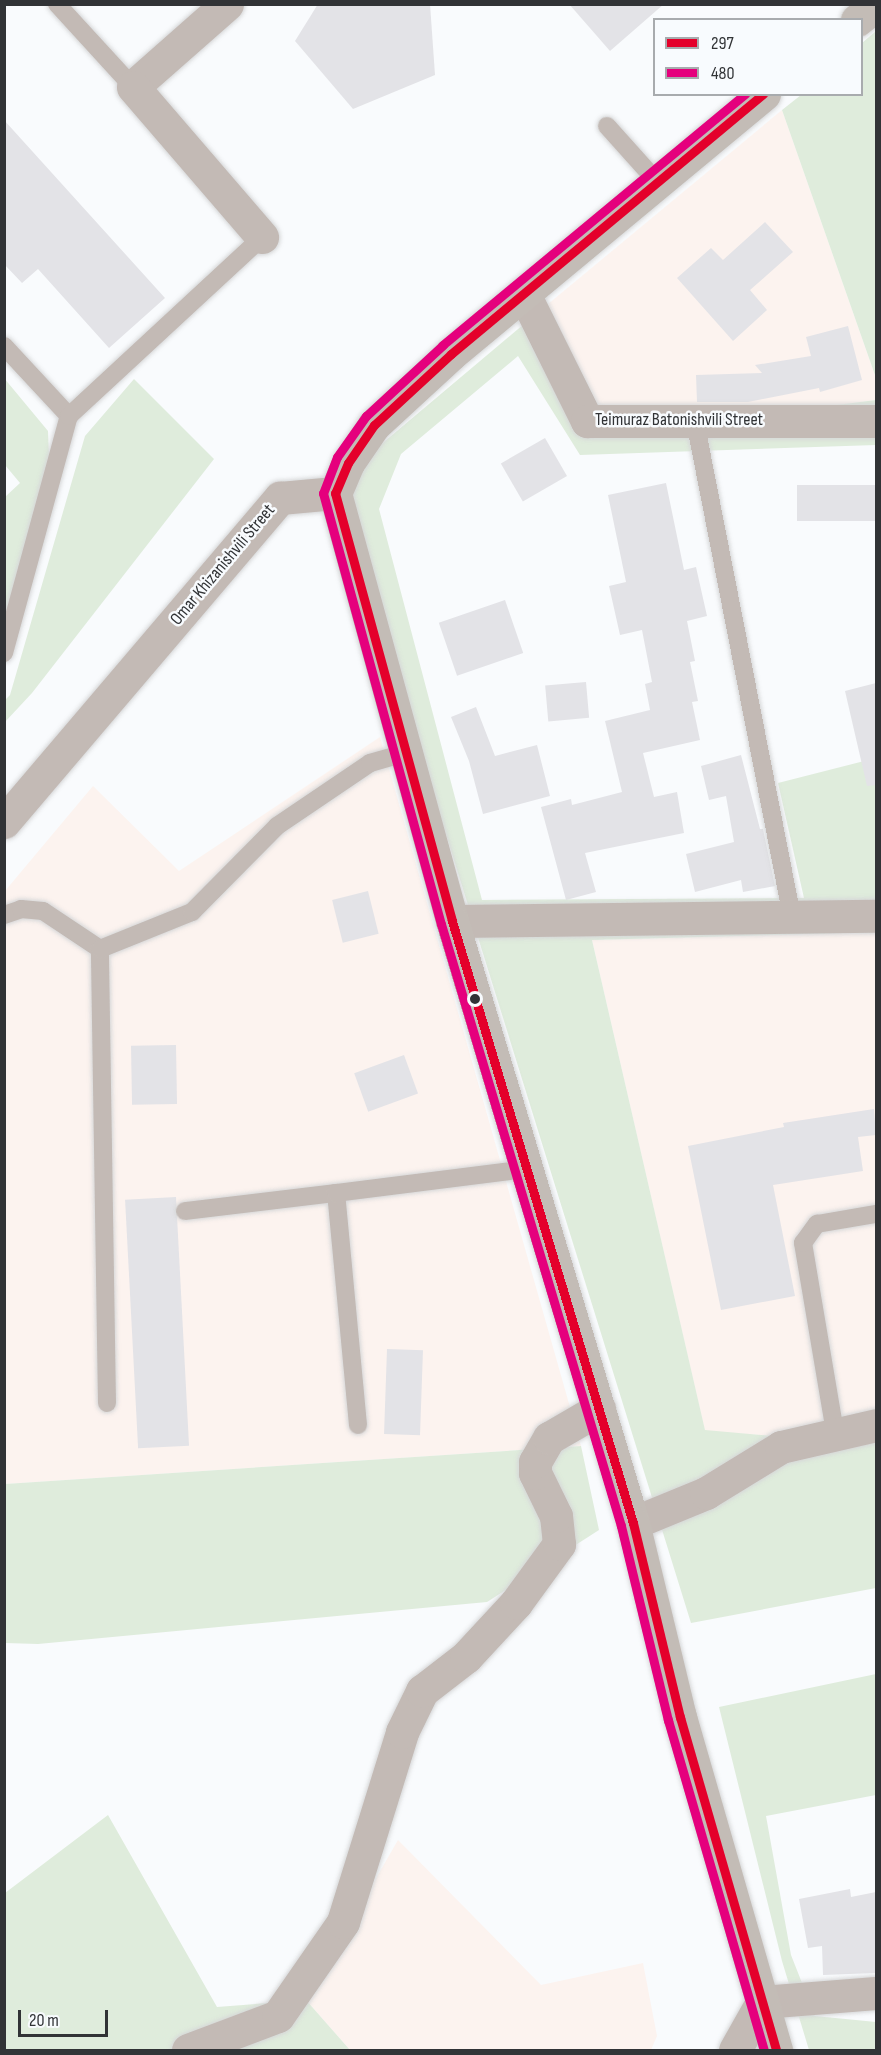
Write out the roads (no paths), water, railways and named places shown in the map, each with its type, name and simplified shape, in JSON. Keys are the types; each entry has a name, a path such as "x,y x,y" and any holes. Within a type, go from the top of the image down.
{"main road":[{"path":"860,18 876,4"},
{"path":"762,96 659,184 524,294 374,425 348,463 335,494 404,753 452,921 633,1523 680,1717 776,2050"}],"street":[{"path":"227,4 133,87 262,237"},
{"name":"Teimuraz Batonishvili Street","path":"524,294 587,421 876,421"},
{"name":"Omar Khizanishvili Street","path":"4,822 280,498 335,494"},
{"path":"452,921 876,916"},
{"path":"188,2050 278,2016 342,1922 402,1732 422,1691 466,1657 516,1603 560,1544 556,1516 535,1473 535,1462 549,1438 598,1409"},
{"path":"633,1523 706,1493 782,1446 835,1432 876,1425"},
{"path":"735,2050 762,2002 876,1993"}],"lane":[{"path":"57,4 133,87"},
{"path":"607,126 659,184"},
{"path":"4,653 69,416 262,237"},
{"path":"4,346 69,416"},
{"path":"695,421 792,918"},
{"path":"100,949 192,912 277,826 370,763 404,753"},
{"path":"4,915 21,909 43,911 100,949"},
{"path":"100,949 107,1403"},
{"path":"185,1211 526,1168"},
{"path":"336,1193 358,1425"},
{"path":"835,1432 803,1243 817,1224 876,1214"}]}
